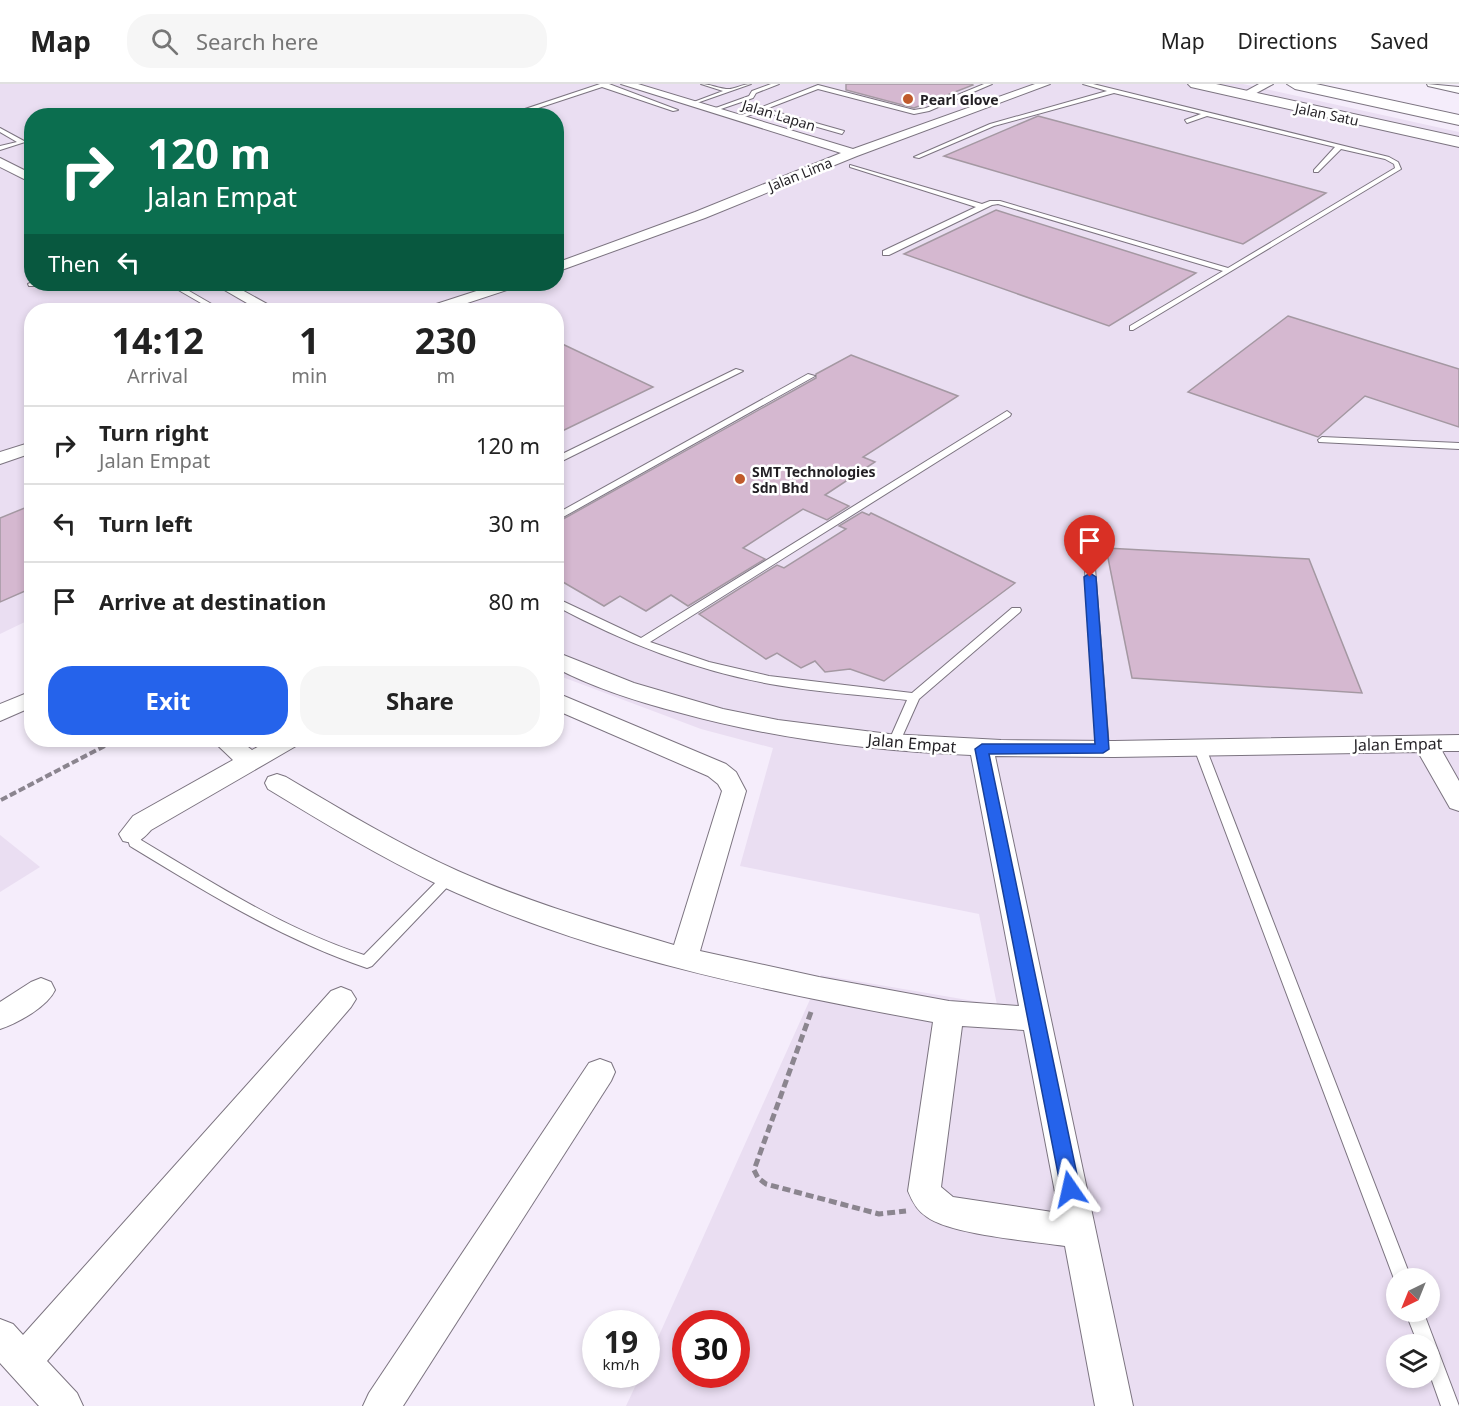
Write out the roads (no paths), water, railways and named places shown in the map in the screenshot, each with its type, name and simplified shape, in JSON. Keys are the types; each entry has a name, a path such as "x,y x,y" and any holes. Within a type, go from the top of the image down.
{"main road":[{"name":"Jalan Satu","path":"1196,84 1246,91"},
{"name":"Jalan Satu","path":"1218,84 1459,141"},
{"path":"1295,84 1459,120"},
{"path":"1336,84 1459,111"}],"street":[{"name":"Jalan Lapan","path":"626,84 737,118 853,160"},
{"name":"Jalan Lima","path":"564,265 853,160 1045,84"},
{"path":"1246,91 1268,84"},
{"path":"1432,84 1459,90"},
{"path":"0,162 24,175"},
{"path":"234,291 257,303"},
{"path":"453,303 490,291"},
{"path":"0,458 24,450"},
{"name":"Jalan Empat","path":"564,663 630,691 713,715 796,732 894,743 982,749 1459,743"},
{"path":"0,713 24,702"},
{"path":"564,703 717,770 727,778 734,790 684,959"},
{"path":"1425,744 1459,802"},
{"path":"233,747 250,761"},
{"path":"132,834 142,823 275,747"},
{"path":"982,749 1114,1406"},
{"path":"277,783 362,834 449,878 558,921 684,959 819,989 949,1013 1036,1019"},
{"path":"0,1017 41,990"},
{"path":"64,1406 12,1350 341,999"},
{"path":"949,1013 924,1191 932,1203 942,1210 953,1213 1079,1232"},
{"path":"382,1406 600,1072"}],"lane":[{"path":"704,84 728,91"},
{"path":"693,104 748,84"},
{"path":"712,110 751,97 754,92 776,84"},
{"path":"808,84 914,112 927,110 989,84"},
{"path":"1086,84 1387,158 1396,162 1398,169 1134,328"},
{"path":"532,108 604,85 675,110"},
{"path":"737,118 818,87"},
{"path":"917,157 992,125 1114,91"},
{"path":"760,109 842,132"},
{"path":"1187,121 1207,114"},
{"path":"0,130 22,142 0,148"},
{"path":"1316,171 1340,146"},
{"path":"853,160 983,207"},
{"path":"886,253 990,203 1004,203 1228,270"},
{"path":"184,291 206,303"},
{"path":"564,457 739,371"},
{"path":"564,514 811,376"},
{"path":"641,643 1006,414"},
{"path":"1322,440 1459,446"},
{"path":"1089,555 1103,749"},
{"path":"564,605 641,643 707,666 798,685 914,697"},
{"path":"894,743 914,697 1016,610"},
{"path":"1200,748 1398,1268"},
{"path":"132,834 135,843 233,901 339,954 367,962 449,878"},
{"path":"1440,1378 1450,1406"}],"place":[{"name":"Pearl Glove","path":"908,99"},
{"name":"SMT Technologies Sdn Bhd","path":"740,479"}]}
